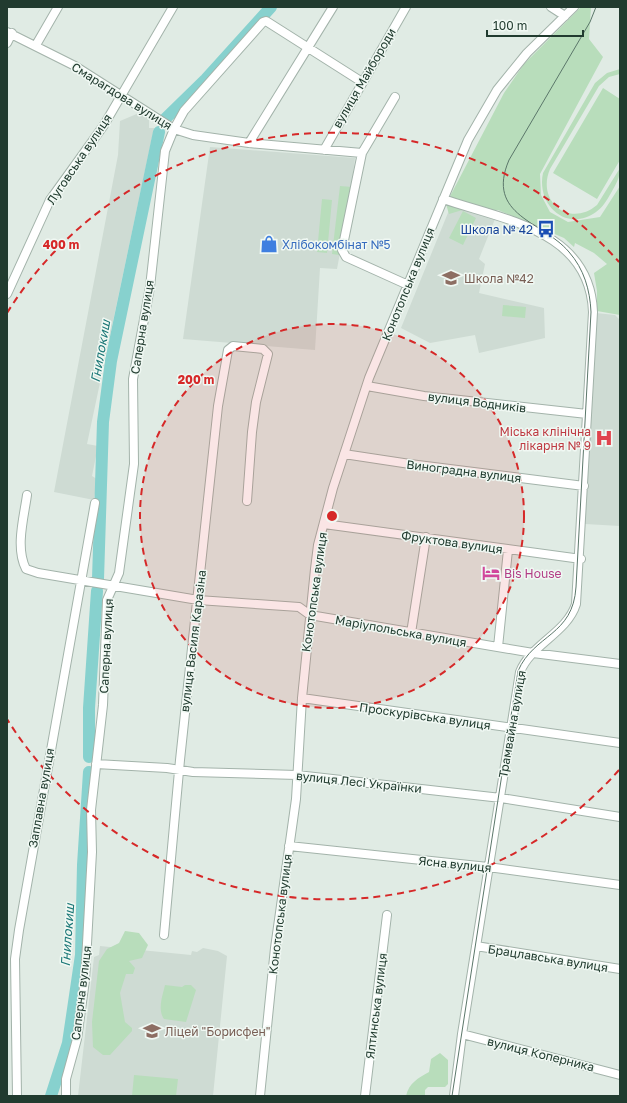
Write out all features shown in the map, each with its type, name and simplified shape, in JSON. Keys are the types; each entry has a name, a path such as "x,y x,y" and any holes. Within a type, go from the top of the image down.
{"street":[{"path":"36,46 58,7"},
{"name":"Луговська вулиця","path":"7,294 50,200 104,125 120,95 173,7"},
{"path":"249,143 307,46 333,7"},
{"name":"вулиця Майбороди","path":"324,150 406,7"},
{"path":"551,7 565,16"},
{"name":"Конотопська вулиця","path":"260,1096 275,948 296,799 302,698 318,545 333,488 367,386 468,140 497,90 527,53 574,7"},
{"name":"Саперна вулиця","path":"66,1096 66,1079 77,1039 85,980 92,852 91,810 103,705 107,600 119,572 134,464 133,378 150,287 165,151 174,129 184,111 260,23 266,21 362,82"},
{"path":"7,44 9,33"},
{"name":"Смарагдова вулиця","path":"9,33 75,66 174,129 193,135 249,143 362,154"},
{"path":"395,97 362,154 343,253 346,257 408,285"},
{"name":"Трамвайна вулиця","path":"443,199 524,226 551,238 575,259 586,276 590,290 593,312 577,597 574,611 565,623 533,653 520,672 462,1034 454,1096"},
{"name":"вулиця Василя Каразіна","path":"164,935 218,406 230,348 235,346 263,349 268,354 256,402 252,432 247,501"},
{"name":"вулиця Водників","path":"367,386 424,396 587,414"},
{"name":"Виноградна вулиця","path":"344,454 584,486"},
{"name":"Маріупольська вулиця","path":"27,495 22,531 22,555 26,569 38,573 113,587 198,600 299,607 310,615 411,633 533,653 620,664"},
{"name":"Заплавна вулиця","path":"17,1096 15,959 18,930 95,503"},
{"name":"Фруктова вулиця","path":"324,524 580,559"},
{"path":"411,633 426,537"},
{"path":"498,647 508,550"},
{"name":"Проскурівська вулиця","path":"302,698 620,743"},
{"name":"вулиця Лесі Українки","path":"96,764 193,772 297,775 499,798 620,817"},
{"name":"Ясна вулиця","path":"289,846 488,867 620,885"},
{"name":"Ялтинська вулиця","path":"365,1096 387,915"},
{"name":"Брацлавська вулиця","path":"476,946 620,969"},
{"name":"вулиця Коперника","path":"462,1034 620,1075"}],"shaded area":[{"path":"139,113 149,118 149,128 154,128 87,444 98,446 92,476 97,479 94,500 54,492 118,155 120,121"},
{"name":"Хлібокомбінат №5","path":"210,147 355,158 350,199 337,269 320,268 315,350 183,339"},
{"name":"Школа №42","path":"452,203 495,219 479,259 485,264 479,293 544,308 545,338 479,353 475,335 430,343 401,328"},
{"name":"Міська клінічна лікарня № 9","path":"596,313 615,315 620,320 620,526 585,524"},
{"name":"Ліцей \"Борисфен\"","path":"100,946 191,955 192,951 197,952 203,948 218,951 227,956 213,1096 78,1096 94,957 99,955"}],"green space":[{"path":"581,7 591,7 589,39 603,57 540,174 541,195 550,212 568,222 600,217 620,186 620,315 597,311 597,291 594,273 607,264 594,253 575,243 574,247 564,238 498,210 488,212 476,206 449,214 446,204 504,93 524,64"},
{"path":"620,69 620,74 609,77 599,86 550,169 547,181 548,192 552,201 558,208 576,214 587,211 597,205 620,168 615,187 601,208 596,212 585,218 574,219 565,217 556,212 549,205 544,196 542,185 543,173 595,83 607,73"},
{"path":"603,88 620,99 620,160 597,199 553,173"},
{"path":"340,186 352,187 339,255 332,254"},
{"path":"322,199 332,200 327,253 317,252"},
{"path":"463,211 476,218 463,245 449,238"},
{"path":"503,305 526,307 525,318 502,316"},
{"path":"125,931 139,933 148,945 142,958 129,961 135,968 133,974 126,974 120,993 125,1022 132,1028 132,1031 110,1055 103,1055 93,1047 92,1022 99,961 107,949 119,943"},
{"path":"165,985 182,987 185,985 191,985 196,990 186,1022 164,1019 161,1007"},
{"path":"440,1053 448,1060 448,1084 445,1087 428,1087 425,1090 425,1096 406,1096 407,1091 412,1084 429,1072 431,1059"},
{"path":"134,1075 178,1079 176,1096 132,1096"}],"waterway":[{"name":"Гнилокиш","path":"164,120 206,79 271,7"},
{"name":"Гнилокиш","path":"98,579 103,422 111,361 159,132"},
{"name":"Гнилокиш","path":"89,757 89,708 97,591"},
{"name":"Гнилокиш","path":"51,1096 68,1043 81,955 83,865 89,772"}],"tram line":[{"path":"452,1096 518,671 533,649 552,634 568,616 573,603 576,587 591,312 588,288 579,265 569,252 558,241 520,215 511,206 505,194 504,179 509,160 590,22 596,7"}],"place":[{"name":"Школа № 42","path":"546,229"},
{"name":"Хлібокомбінат №5","path":"269,244"},
{"name":"Школа №42","path":"451,278"},
{"name":"Міська клінічна лікарня № 9","path":"604,438"},
{"name":"Bis House","path":"491,573"},
{"name":"Ліцей \"Борисфен\"","path":"152,1031"}]}
